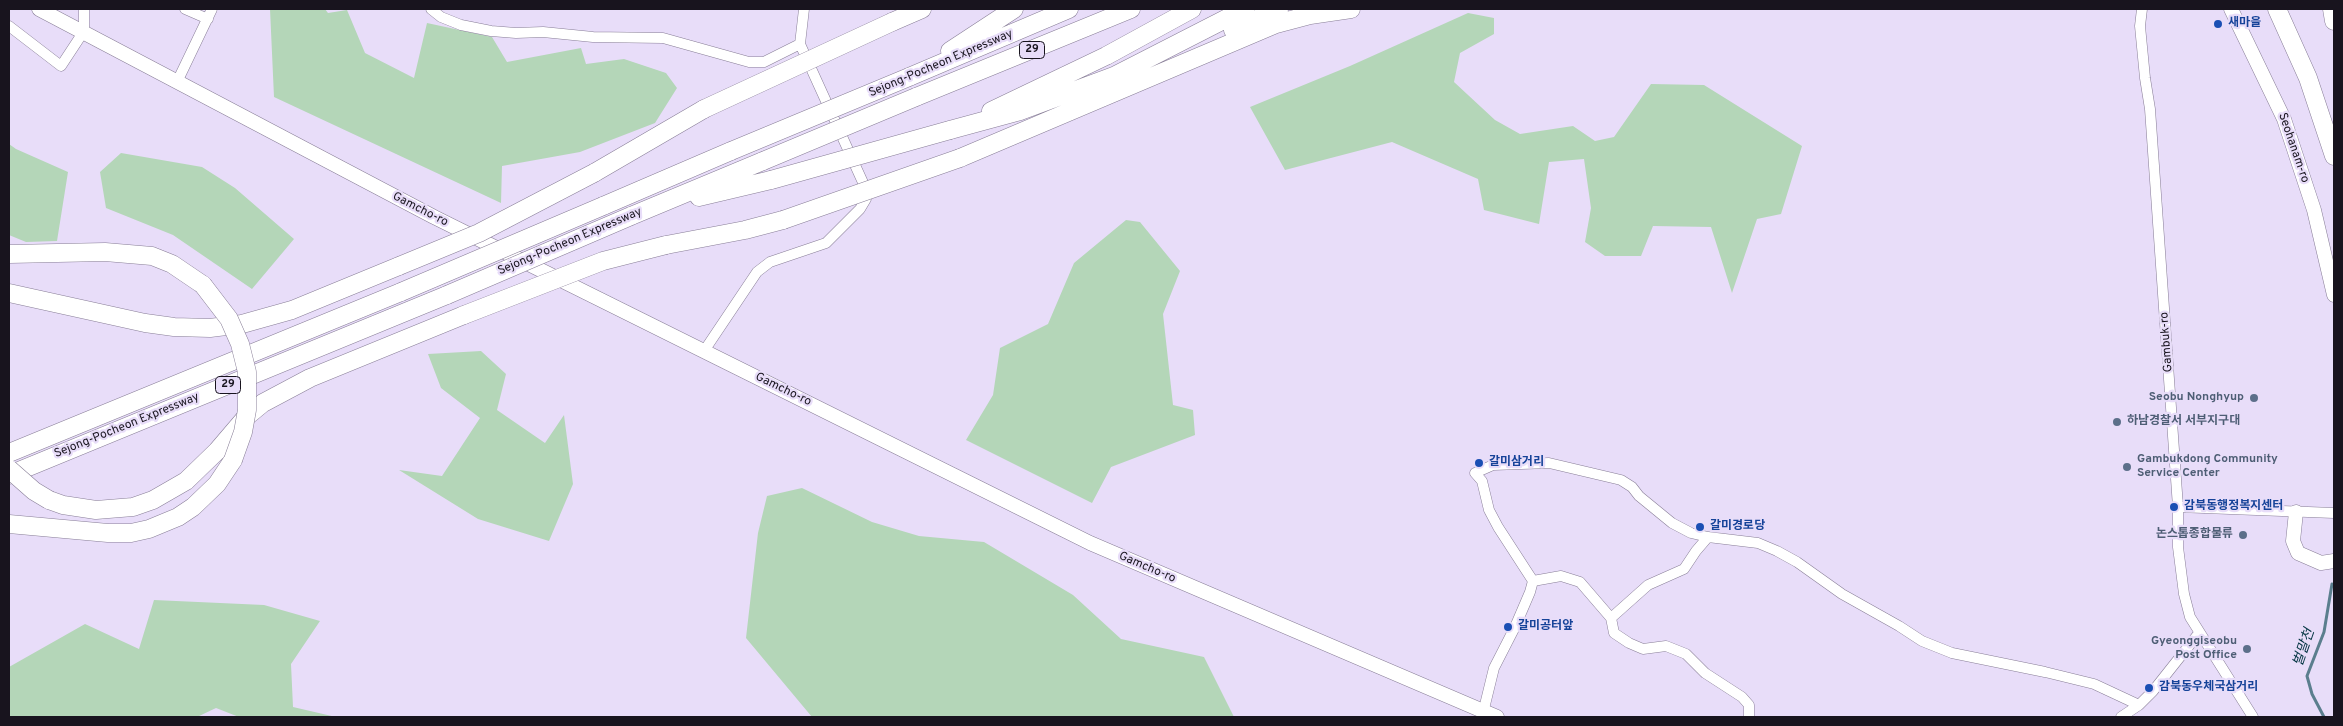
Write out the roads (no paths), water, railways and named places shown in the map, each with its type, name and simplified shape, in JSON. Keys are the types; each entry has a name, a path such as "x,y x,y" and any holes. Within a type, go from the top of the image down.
{"highway":[{"path":"9,293 146,323 174,327 210,328 242,324 292,310 479,233 594,174 704,109 921,9"},
{"path":"909,77 1014,9"},
{"path":"981,30 1029,9"},
{"name":"Sejong-Pocheon Expressway","path":"9,453 400,292 1070,9"},
{"name":"Sejong-Pocheon Expressway","path":"9,474 448,294 916,97 1131,9"},
{"path":"950,130 1106,56 1192,9"},
{"path":"652,208 771,180 1020,111 1114,76 1245,9"},
{"path":"1018,133 1279,9"},
{"path":"9,469 34,491 62,505 96,510 133,507 152,500 186,481 217,451 246,417 263,403 310,378 464,315 603,260 784,220 960,158 1276,24 1310,15 1351,9"},
{"path":"2277,9 2308,78 2334,156"},
{"path":"2332,9 2334,21"},
{"path":"9,254 105,252 152,256 172,264 203,285 229,318 240,344 247,372 246,410 243,432 234,460 216,484 193,507 171,521 131,533 108,533 9,524"}],"main road":[{"name":"Gamcho-ro","path":"39,9 84,31 434,217 704,352 852,423 1090,543 1483,714 1497,717"},
{"name":"Seohanam-ro","path":"2231,9 2284,119 2314,210 2334,295"},
{"path":"2296,512 2293,541 2298,553 2321,563 2334,561"}],"street":[{"path":"9,26 61,66 84,31 84,9"},
{"path":"185,9 208,19"},
{"path":"177,82 212,9"},
{"path":"430,9 441,17 461,25 491,31 516,33 543,32 593,37 662,38 749,62 764,62 800,44"},
{"path":"704,352 757,272 770,262 826,243 860,210 866,199 866,187 800,44 804,9"},
{"name":"Gambuk-ro","path":"2142,9 2141,35 2150,109 2178,507 2178,546 2184,594 2190,617 2198,633 2219,661 2253,717"},
{"path":"1483,714 1494,668 1515,627 1533,580 1489,510 1482,481 1475,472 1486,467 1549,463 1621,480 1632,487 1672,523 1691,533 1758,543 1777,551 1797,562 1842,594 1892,621 1922,641 1952,653 2094,684 2139,705"},
{"path":"2178,507 2334,513"},
{"path":"1611,618 1648,584 1684,569 1708,537"},
{"path":"1533,580 1561,576 1580,582 1611,618 1614,633 1629,643 1643,649 1666,646 1686,654 1705,673 1742,697 1749,706 1749,717"},
{"path":"2121,717 2139,705 2153,691 2198,633"}],"waterway":[{"name":"벌말천","path":"2324,717 2312,694 2307,676 2324,632 2332,584"}],"place":[{"name":"새마을","path":"2218,24"},
{"name":"Seobu Nonghyup","path":"2254,398"},
{"name":"하남경찰서 서부지구대","path":"2117,422"},
{"name":"갈미삼거리","path":"1479,463"},
{"name":"Gambukdong Community Service Center","path":"2127,467"},
{"name":"감북동행정복지센터","path":"2174,507"},
{"name":"갈미경로당","path":"1700,527"},
{"name":"논스톱종합물류","path":"2243,535"},
{"name":"갈미공터앞","path":"1508,627"},
{"name":"Gyeonggiseobu Post Office","path":"2247,649"},
{"name":"감북동우체국삼거리","path":"2149,688"}]}
